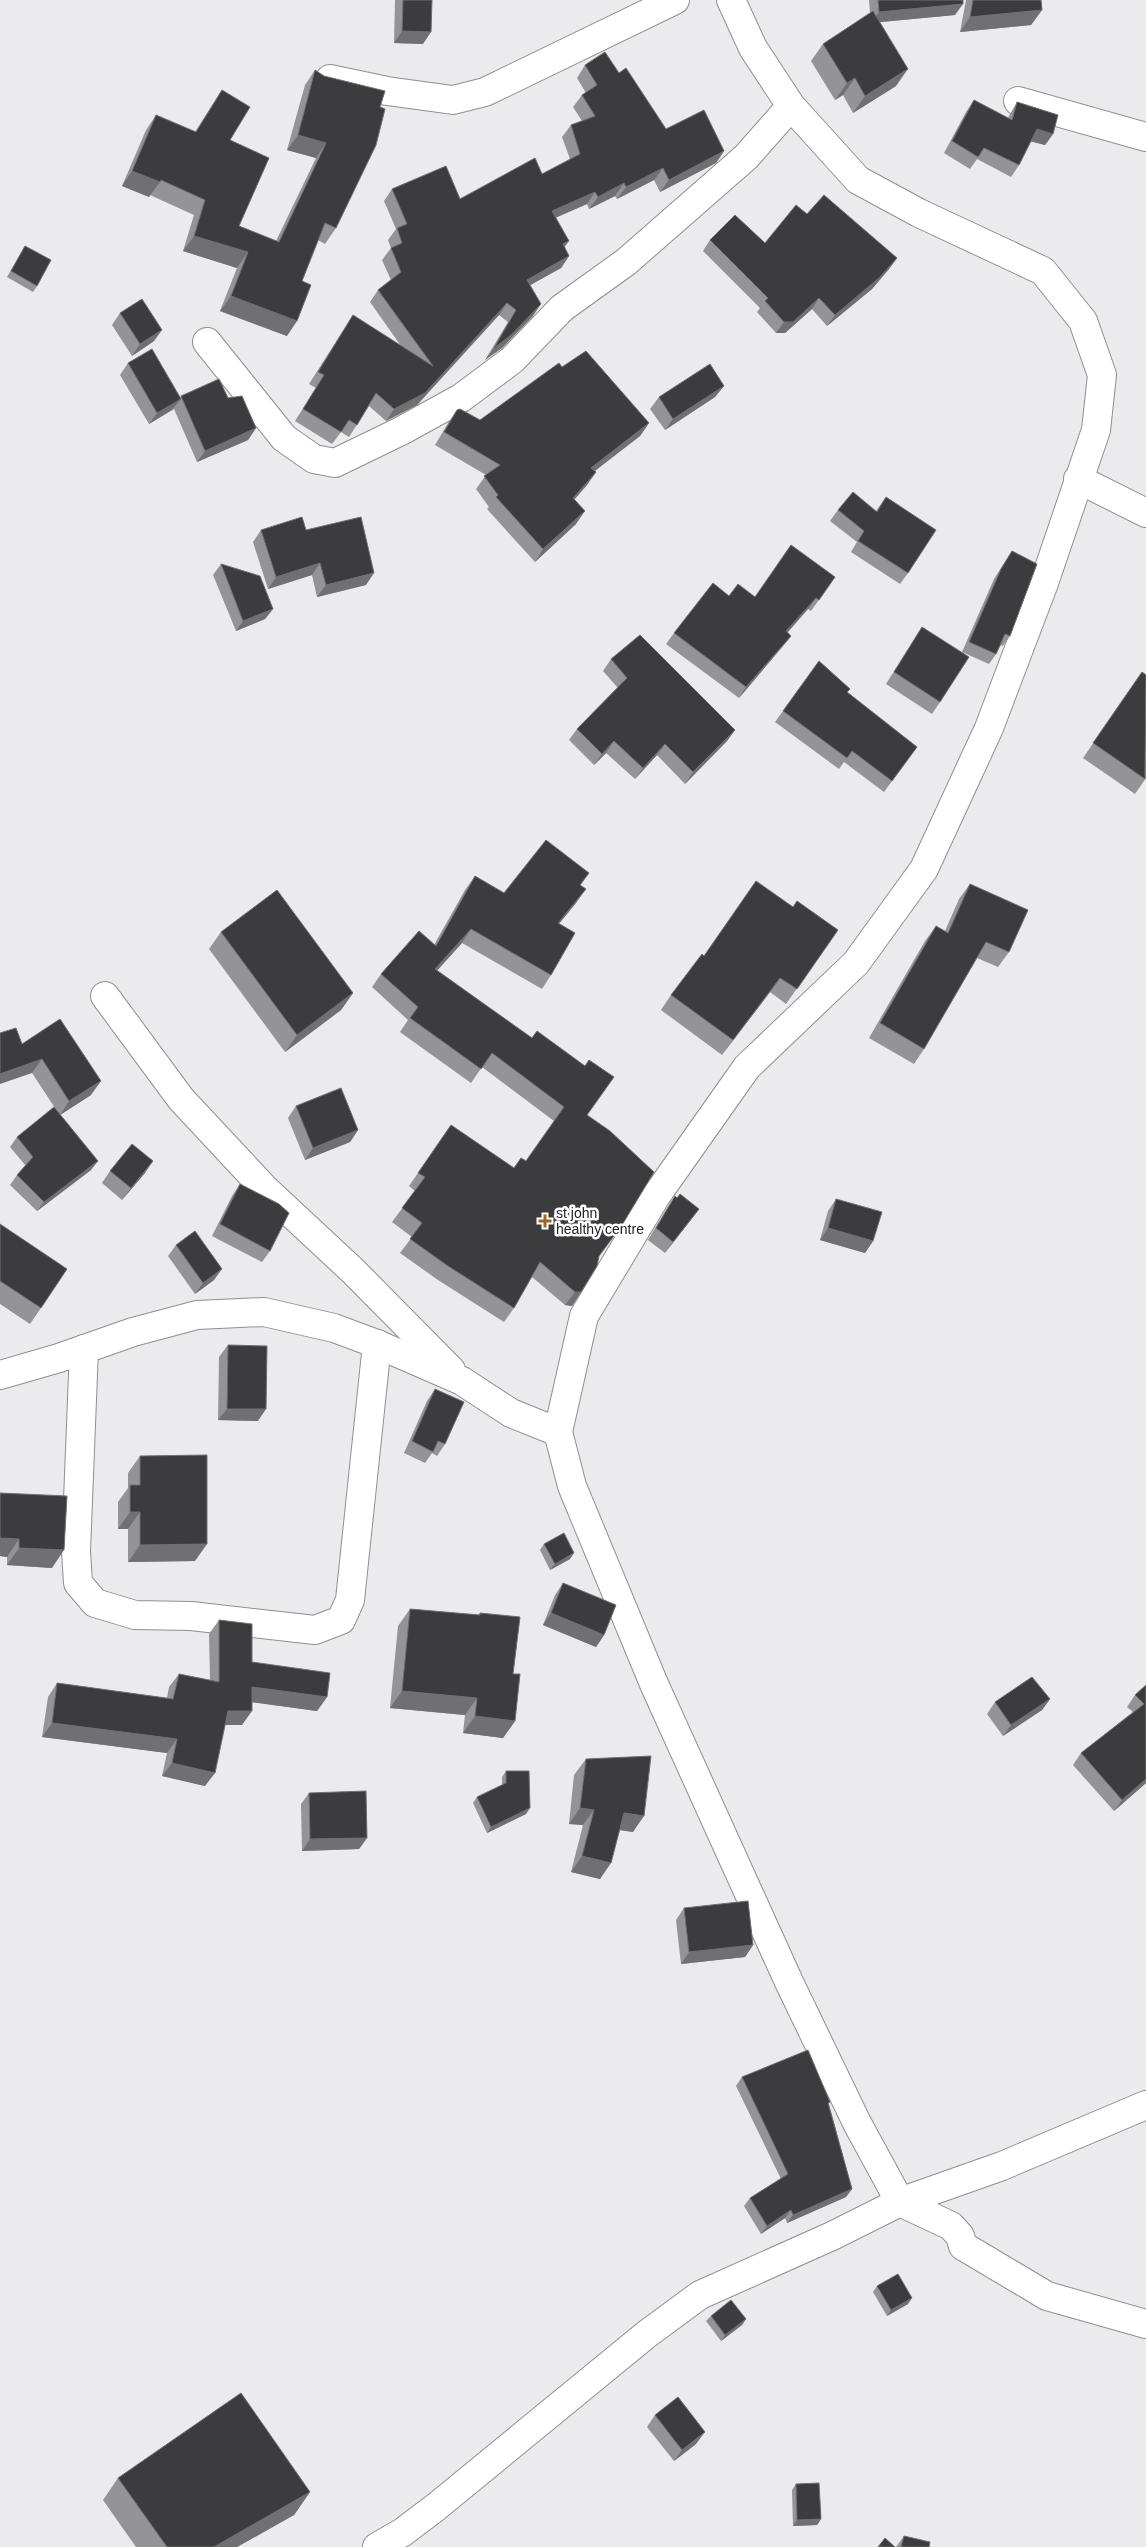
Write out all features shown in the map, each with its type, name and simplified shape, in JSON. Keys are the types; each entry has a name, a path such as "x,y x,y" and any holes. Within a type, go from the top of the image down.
{"street":[{"path":"317,76 387,91 453,100 485,92 675,0"},
{"path":"731,0 753,48 791,106 858,180 919,214 1043,270 1083,321 1102,375 1096,430 1044,583 988,728 924,869 856,963 748,1067 656,1196 584,1316 558,1432 572,1486 654,1684 789,1982 857,2123 900,2202 951,2226 960,2236 963,2246 1047,2296 1146,2324"},
{"path":"1018,101 1146,137"},
{"path":"207,342 284,438 314,460 335,462 401,431 461,398 512,360 562,308 626,262 746,157 791,106"},
{"path":"1078,479 1146,513"},
{"path":"105,996 181,1099 252,1175 352,1270 462,1381"},
{"path":"0,1375 133,1332 197,1315 264,1312 334,1328 377,1344 462,1381 511,1413 558,1432"},
{"path":"84,1349 76,1551 78,1583 95,1603 136,1615 192,1616 315,1630 341,1620 350,1600 377,1344"},
{"path":"377,2547 403,2532 436,2507 647,2334 700,2295 832,2236 900,2202 1002,2166 1146,2105"}],"building":[{"path":"403,0 432,0 431,32 402,31"},
{"path":"878,0 963,0 963,4 879,12"},
{"path":"973,0 1041,0 1042,10 970,17"},
{"path":"873,11 908,69 865,96 855,78 847,83 823,44"},
{"path":"605,52 619,73 626,68 666,129 704,110 724,151 669,180 663,168 626,187 624,183 598,197 595,192 552,211 569,241 563,244 569,256 527,280 541,304 510,336 494,348 516,310 507,303 425,393 394,409 376,393 357,425 349,420 341,432 303,409 324,375 318,372 353,315 433,366 378,290 401,272 391,248 402,243 397,228 407,224 392,189 446,166 460,199 535,158 542,174 580,154 571,125 595,116 582,95 597,85 585,65"},
{"path":"315,70 324,76 385,91 380,107 385,109 376,145 336,228 325,223 302,281 311,285 297,321 231,296 248,252 194,236 205,200 161,180 160,182 132,171 156,115 196,132 222,90 250,107 230,140 269,158 239,226 279,242 326,143 298,135"},
{"path":"974,100 1012,120 1017,102 1058,115 1053,134 1037,129 1019,165 984,148 978,157 952,141"},
{"path":"824,195 897,258 880,277 835,315 819,298 793,322 784,322 765,301 768,298 710,240 735,215 765,243 796,205 807,214"},
{"path":"25,246 51,260 37,286 11,271"},
{"path":"142,299 162,330 140,344 120,313"},
{"path":"152,349 181,399 157,413 128,363"},
{"path":"586,351 649,423 591,468 596,472 573,498 585,511 543,549 496,497 498,495 484,476 500,465 444,432 457,410 460,409 480,420 559,363 562,367"},
{"path":"710,364 724,386 673,419 659,397"},
{"path":"219,379 228,398 242,396 256,428 205,451 181,396"},
{"path":"853,492 877,512 886,497 936,530 908,573 858,541 864,531 838,510"},
{"path":"302,517 306,530 361,517 374,573 326,585 320,563 276,577 261,530"},
{"path":"791,545 835,577 819,600 816,598 786,631 791,636 746,687 674,633 713,583 729,596 738,584 755,597"},
{"path":"1012,551 1037,564 1010,636 1005,634 996,654 969,642 1001,569"},
{"path":"221,564 260,576 273,609 243,621"},
{"path":"922,627 969,657 940,702 894,672"},
{"path":"640,635 735,730 693,772 665,744 643,768 614,741 602,754 577,729 627,678 611,659"},
{"path":"819,661 850,689 847,692 917,747 892,781 852,751 847,758 783,711"},
{"path":"1142,672 1146,675 1145,779 1093,743"},
{"path":"546,840 589,873 580,885 586,889 558,923 575,933 551,975 471,929 435,969 532,1038 537,1031 585,1066 589,1060 614,1077 587,1115 610,1131 654,1172 622,1225 599,1256 597,1266 581,1292 575,1292 540,1262 514,1308 410,1239 422,1223 402,1208 425,1177 418,1173 451,1125 514,1168 521,1158 526,1161 564,1107 492,1053 481,1069 410,1018 418,1007 381,974 419,931 436,946 475,876 504,893"},
{"path":"756,881 793,907 797,901 838,930 797,989 780,978 733,1040 671,995 702,954 704,956"},
{"path":"970,884 1028,910 1009,952 986,942 924,1049 880,1023 936,926 948,933"},
{"path":"277,890 353,993 297,1035 221,932"},
{"path":"60,1019 101,1081 69,1101 42,1059 0,1074 0,1033 16,1028 22,1044"},
{"path":"341,1088 358,1130 313,1148 296,1106"},
{"path":"54,1107 98,1161 44,1202 17,1175 33,1157 17,1137"},
{"path":"132,1144 153,1161 131,1188 110,1171"},
{"path":"240,1184 279,1204 289,1213 270,1251 220,1224"},
{"path":"680,1194 699,1209 673,1242 656,1228 675,1196 677,1198"},
{"path":"836,1199 882,1212 873,1241 828,1228"},
{"path":"0,1224 67,1269 41,1308 0,1281"},
{"path":"195,1231 222,1269 203,1283 176,1245"},
{"path":"228,1345 267,1346 266,1409 227,1409"},
{"path":"435,1389 464,1402 445,1444 438,1441 433,1452 412,1441"},
{"path":"207,1455 207,1544 140,1545 140,1512 130,1512 130,1485 140,1485 140,1456"},
{"path":"0,1493 67,1496 64,1550 19,1548 19,1539 0,1538"},
{"path":"564,1533 574,1553 555,1564 544,1544"},
{"path":"563,1583 616,1605 604,1635 551,1613"},
{"path":"410,1609 520,1617 513,1674 520,1674 515,1721 475,1716 477,1698 402,1691"},
{"path":"219,1620 252,1624 252,1662 330,1673 327,1697 252,1687 252,1711 228,1711 215,1773 172,1763 177,1739 52,1723 57,1683 173,1699 179,1674 219,1682"},
{"path":"1032,1677 1050,1699 1011,1725 995,1702"},
{"path":"1146,1685 1146,1779 1122,1800 1081,1753 1144,1704 1135,1695"},
{"path":"651,1756 644,1816 624,1813 611,1863 582,1856 594,1810 580,1808 586,1759"},
{"path":"506,1771 529,1771 530,1808 491,1827 477,1797 506,1783"},
{"path":"366,1791 367,1838 310,1839 309,1793"},
{"path":"748,1901 753,1945 689,1952 684,1908"},
{"path":"808,2050 830,2102 828,2103 852,2189 793,2215 791,2210 767,2226 750,2198 788,2174 742,2077"},
{"path":"898,2274 912,2298 891,2310 877,2286"},
{"path":"731,2300 746,2319 725,2335 711,2316"},
{"path":"241,2393 310,2492 214,2547 167,2547 118,2478"},
{"path":"678,2397 705,2432 682,2450 655,2415"},
{"path":"819,2483 821,2519 797,2520 796,2484"},
{"path":"904,2536 930,2542 929,2547 901,2547"},
{"path":"885,2538 895,2547 878,2547"}],"place":[{"name":"st john healthy centre","path":"545,1221"}]}
